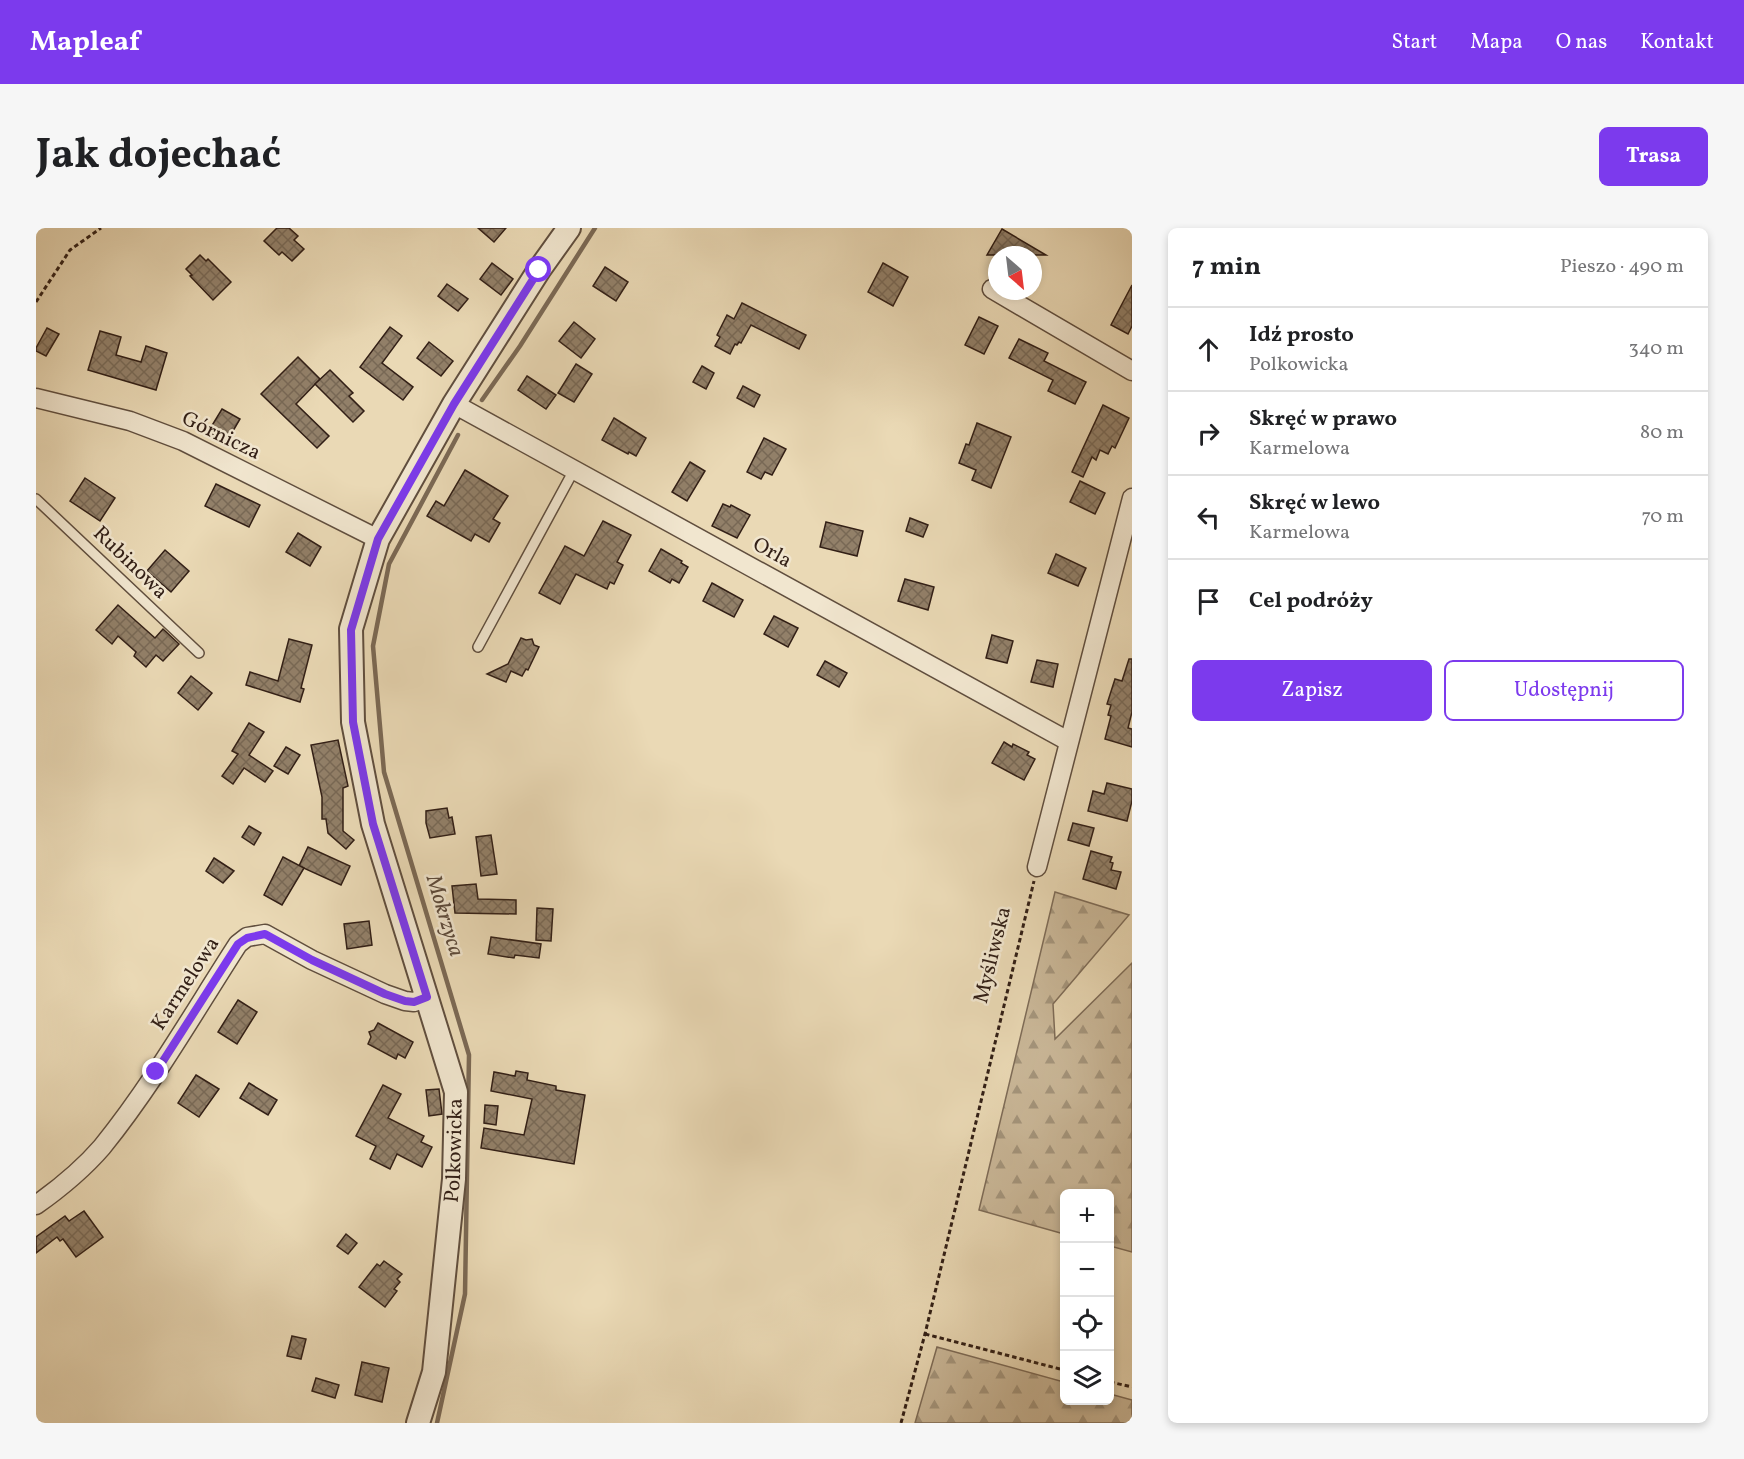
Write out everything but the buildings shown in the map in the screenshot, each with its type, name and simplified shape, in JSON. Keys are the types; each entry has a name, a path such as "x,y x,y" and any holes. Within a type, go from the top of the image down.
{"street":[{"name":"Polkowicka","path":"418,1423 434,1372 454,1179 456,1092 373,824 353,722 351,630 378,539 454,404 539,270 569,228"},
{"path":"1011,300 1132,371"},
{"name":"Górnicza","path":"36,398 130,421 183,441 378,539"},
{"name":"Orla","path":"454,404 1068,741"},
{"path":"1037,867 1132,498"},
{"name":"Karmelowa","path":"36,1205 58,1189 101,1148 156,1072 238,944 247,938 265,934 312,960 405,1001 414,1002 427,997"}],"lane":[{"path":"478,647 574,470"},
{"name":"Rubinowa","path":"36,499 199,653"}],"path":[{"path":"36,302 70,250 101,228"},
{"name":"Myśliwska","path":"901,1423 925,1334 1037,867"},
{"path":"925,1334 1060,1369"},
{"path":"1114,1383 1132,1388"}],"green space":[{"path":"1055,892 1129,915 1053,1004 1055,1039 1132,963 1132,1252 1114,1247 1114,1189 1060,1189 1060,1233 979,1210"},
{"path":"937,1347 1060,1381 1060,1405 1114,1405 1114,1395 1132,1400 1132,1423 915,1423"}],"waterway":[{"name":"Mokrzyca","path":"482,400 520,346 595,228"},
{"name":"Mokrzyca","path":"437,1423 465,1294 469,1055 384,772 373,646 389,564 458,435"}],"route":[{"path":"156,1072 238,944 256,934 265,934 312,960 385,994 414,1002 427,997 373,824 353,722 351,630 378,539 454,404 539,270"}]}
